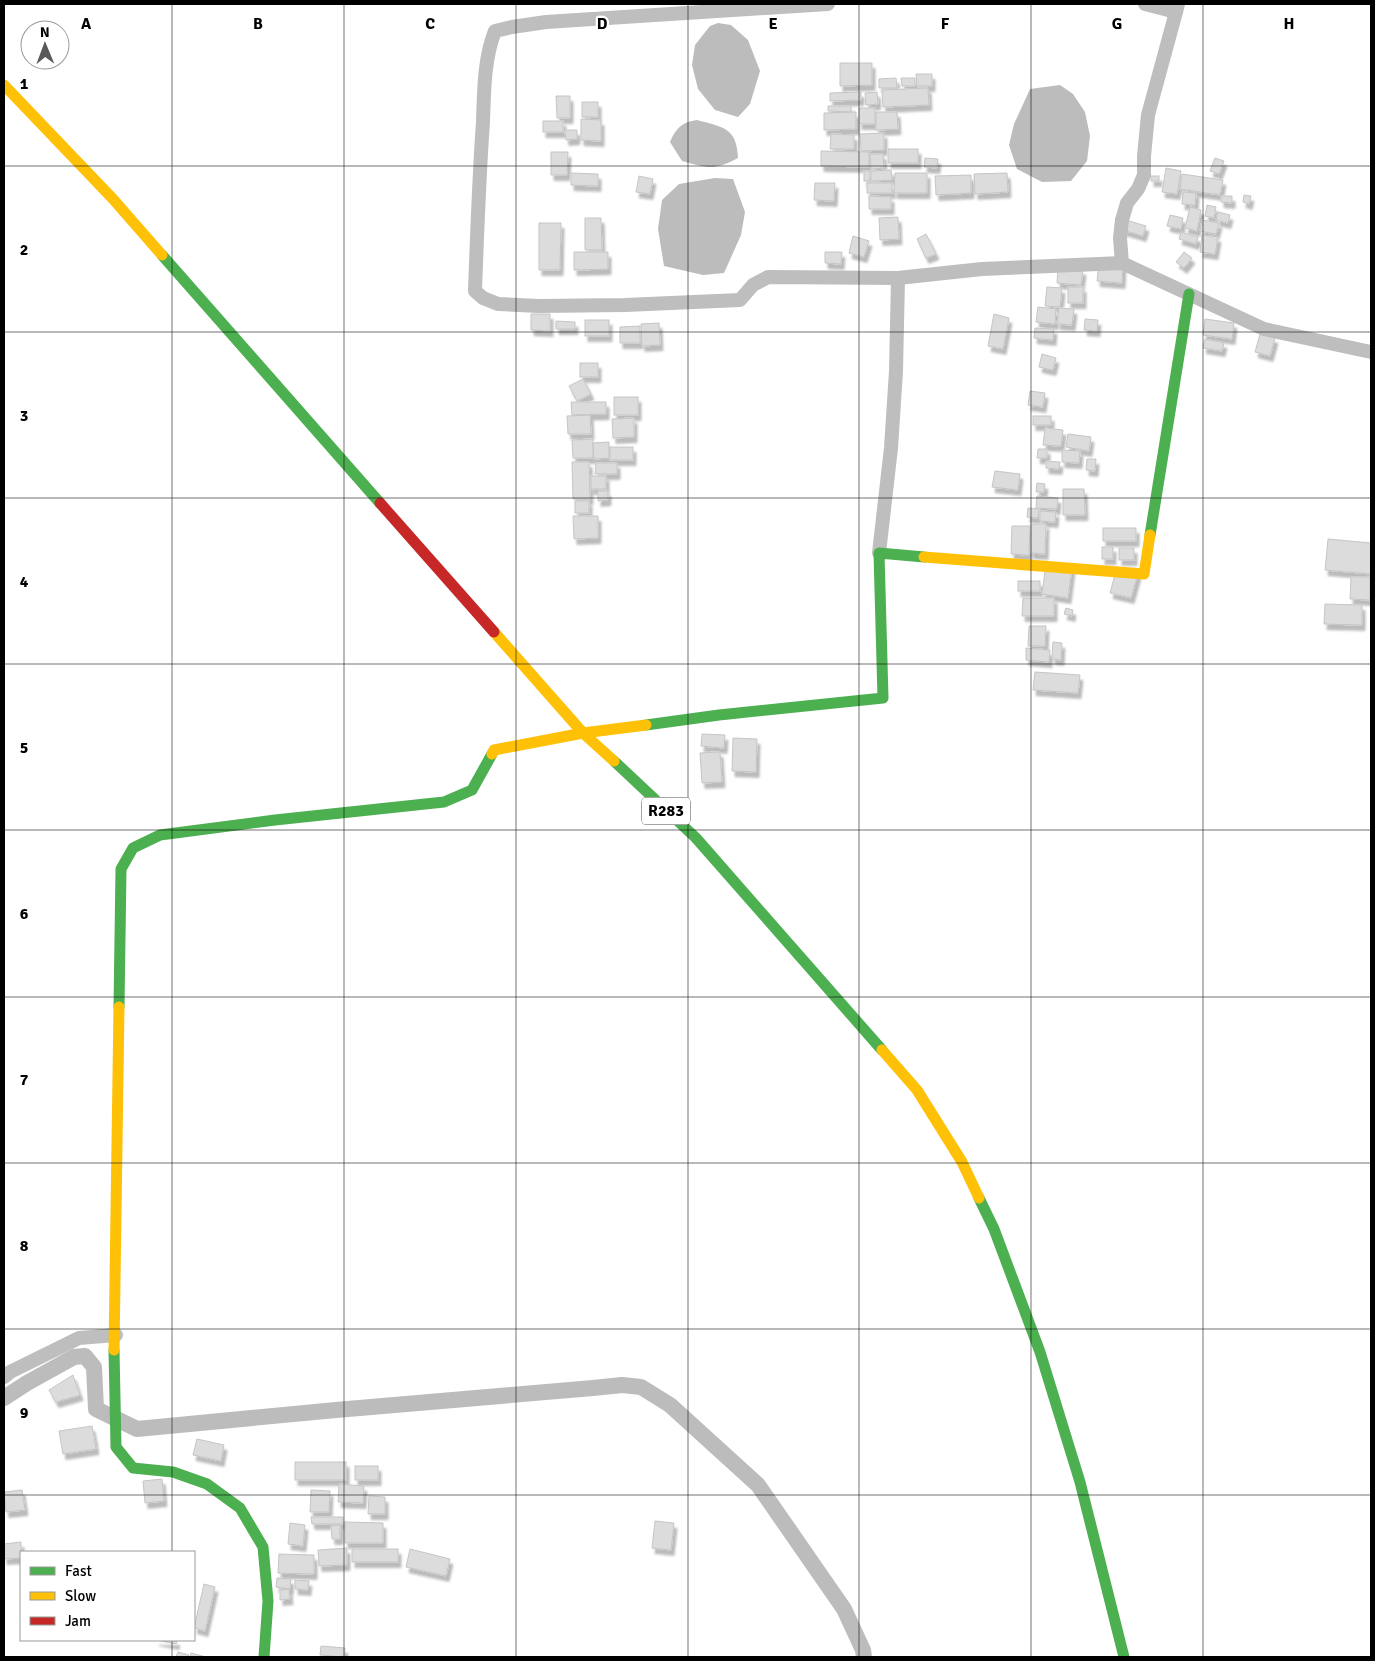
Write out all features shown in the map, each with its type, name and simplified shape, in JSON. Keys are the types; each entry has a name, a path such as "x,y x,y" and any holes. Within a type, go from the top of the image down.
{"street":[{"path":"828,4 546,22 495,31 489,45 483,112 475,291 483,298 498,304 624,306 740,300 753,285 768,277 898,278 982,269 1122,262 1264,329 1371,352"},
{"path":"1122,262 1120,238 1122,220 1128,203 1138,189 1144,175 1148,115 1177,8 1145,4"},
{"name":"R283","path":"4,85 113,199 583,733 696,838 917,1090 962,1162 994,1229 1040,1352 1080,1482 1124,1657"},
{"path":"264,1657 268,1601 263,1547 240,1508 207,1484 173,1472 133,1468 116,1447 115,1342 121,869 133,848 160,835 275,820 444,802 472,790 494,750 583,733 719,715 883,698 879,553 891,448 896,371 898,278"},
{"path":"879,553 1144,574 1189,294"},
{"path":"4,1377 10,1372 79,1338 115,1342"}],"shaded area":[{"path":"718,23 731,25 748,40 760,71 750,104 738,117 715,110 698,89 692,65 695,45 710,26"},
{"path":"1060,85 1073,94 1085,112 1090,136 1087,161 1071,181 1042,182 1017,169 1009,145 1014,124 1030,89"},
{"path":"697,120 721,127 731,134 735,140 738,158 716,167 682,161 670,142 680,126"},
{"path":"715,178 733,179 745,212 741,235 724,273 703,275 664,266 658,229 662,200 679,184"}],"building":[{"path":"840,63 872,63 872,85 840,86"},
{"path":"916,74 932,74 932,86 917,86"},
{"path":"896,78 897,88 879,88 879,79"},
{"path":"901,78 915,78 915,86 902,86"},
{"path":"928,88 929,105 883,107 882,90"},
{"path":"861,92 861,100 830,101 830,93"},
{"path":"877,92 878,104 866,105 865,93"},
{"path":"556,96 570,96 570,118 557,118"},
{"path":"582,102 598,102 598,117 582,117"},
{"path":"828,106 851,106 851,112 828,111"},
{"path":"859,108 875,108 875,124 859,124"},
{"path":"856,112 856,129 824,130 824,113"},
{"path":"876,112 897,112 898,129 876,130"},
{"path":"581,119 601,120 601,141 581,140"},
{"path":"543,121 563,121 563,132 543,132"},
{"path":"565,130 577,130 577,139 566,140"},
{"path":"884,133 884,150 861,151 860,134"},
{"path":"831,134 854,135 854,149 830,149"},
{"path":"888,149 918,149 918,163 888,163"},
{"path":"821,151 869,152 869,167 821,166"},
{"path":"551,152 568,152 567,175 551,175"},
{"path":"870,154 883,154 884,168 871,169"},
{"path":"925,158 938,159 937,168 924,167"},
{"path":"1215,158 1224,161 1219,174 1210,171"},
{"path":"1166,168 1181,171 1177,194 1162,192"},
{"path":"891,170 892,180 871,181 871,171"},
{"path":"864,171 870,171 870,181 864,181"},
{"path":"571,173 598,174 598,186 571,185"},
{"path":"895,173 927,173 927,193 894,193"},
{"path":"1007,173 1008,192 975,194 974,174"},
{"path":"1182,174 1223,180 1220,195 1180,189"},
{"path":"971,175 971,193 936,195 935,176"},
{"path":"639,176 653,179 650,194 636,192"},
{"path":"1151,176 1159,176 1159,181 1151,181"},
{"path":"815,183 835,183 834,201 814,200"},
{"path":"867,183 892,183 892,193 867,193"},
{"path":"1183,192 1196,193 1195,205 1182,204"},
{"path":"1244,195 1251,196 1249,204 1243,202"},
{"path":"869,196 891,197 891,209 869,209"},
{"path":"1221,196 1232,196 1232,203 1221,202"},
{"path":"1207,205 1216,207 1214,218 1205,216"},
{"path":"1190,207 1201,210 1197,231 1185,228"},
{"path":"1218,212 1230,215 1228,223 1216,220"},
{"path":"1170,215 1183,218 1181,229 1167,226"},
{"path":"898,217 899,239 880,240 879,218"},
{"path":"585,218 601,218 602,250 585,250"},
{"path":"1126,220 1146,226 1143,236 1123,230"},
{"path":"1202,220 1219,223 1216,234 1200,231"},
{"path":"539,223 561,223 560,270 539,270"},
{"path":"1181,232 1198,237 1196,244 1179,239"},
{"path":"926,234 936,254 926,258 917,239"},
{"path":"1202,235 1218,237 1215,254 1200,252"},
{"path":"853,236 869,241 864,257 849,253"},
{"path":"574,252 608,252 608,269 574,270"},
{"path":"825,252 842,252 841,264 825,263"},
{"path":"1184,252 1192,258 1184,268 1176,262"},
{"path":"1099,262 1123,264 1122,283 1097,281"},
{"path":"1058,268 1083,270 1081,285 1057,283"},
{"path":"1047,287 1062,288 1060,307 1045,306"},
{"path":"1068,287 1083,287 1083,303 1068,303"},
{"path":"1038,307 1056,309 1055,324 1036,322"},
{"path":"1059,308 1074,309 1072,325 1057,324"},
{"path":"531,314 550,314 550,331 531,330"},
{"path":"994,314 1009,318 1003,349 988,346"},
{"path":"1085,319 1098,320 1097,331 1084,330"},
{"path":"1205,319 1234,323 1232,339 1203,335"},
{"path":"585,320 609,320 609,336 585,336"},
{"path":"556,321 575,322 575,329 556,329"},
{"path":"659,323 660,345 642,346 641,324"},
{"path":"640,326 640,343 620,343 620,327"},
{"path":"1035,328 1054,329 1053,340 1034,338"},
{"path":"1260,334 1275,338 1270,356 1255,352"},
{"path":"1205,339 1224,343 1222,351 1203,348"},
{"path":"1042,354 1056,358 1053,370 1039,367"},
{"path":"580,363 598,363 598,377 580,377"},
{"path":"583,379 591,394 577,401 569,386"},
{"path":"1030,391 1045,393 1043,407 1028,405"},
{"path":"614,397 638,397 638,415 614,415"},
{"path":"571,402 606,402 606,414 572,415"},
{"path":"590,415 591,434 568,434 567,416"},
{"path":"1033,416 1051,416 1051,425 1033,425"},
{"path":"634,418 634,437 613,438 612,419"},
{"path":"1045,428 1063,430 1061,446 1043,445"},
{"path":"1068,434 1091,437 1089,451 1066,447"},
{"path":"593,439 593,458 573,458 572,440"},
{"path":"609,442 609,458 594,459 593,443"},
{"path":"610,447 633,447 633,460 610,460"},
{"path":"1038,449 1047,449 1047,458 1037,458"},
{"path":"1062,450 1080,451 1079,463 1062,462"},
{"path":"1087,459 1096,459 1095,471 1086,470"},
{"path":"1046,461 1060,462 1059,469 1046,468"},
{"path":"572,462 589,462 590,499 573,499"},
{"path":"596,463 617,463 617,474 595,474"},
{"path":"995,471 1020,474 1018,490 992,487"},
{"path":"591,476 606,476 606,489 591,489"},
{"path":"1037,483 1045,484 1044,492 1036,492"},
{"path":"1063,489 1084,489 1085,515 1063,515"},
{"path":"598,491 608,491 608,500 598,501"},
{"path":"1037,496 1058,498 1057,509 1036,508"},
{"path":"575,501 589,501 589,513 575,513"},
{"path":"1028,508 1039,509 1038,518 1027,517"},
{"path":"1040,511 1056,512 1055,522 1040,521"},
{"path":"573,516 598,516 598,538 574,539"},
{"path":"1031,524 1046,524 1045,554 1031,553"},
{"path":"1012,526 1030,526 1029,555 1011,554"},
{"path":"1103,528 1136,528 1136,541 1103,541"},
{"path":"1328,539 1371,543 1371,574 1325,570"},
{"path":"1102,547 1113,547 1113,559 1102,559"},
{"path":"1119,548 1134,548 1134,560 1119,560"},
{"path":"1046,564 1072,567 1068,598 1042,594"},
{"path":"1117,567 1138,573 1131,598 1110,593"},
{"path":"1351,577 1370,577 1370,600 1350,599"},
{"path":"1018,581 1040,581 1040,591 1018,591"},
{"path":"1023,598 1054,598 1054,616 1022,616"},
{"path":"1325,604 1362,605 1362,625 1324,624"},
{"path":"1066,608 1073,610 1072,616 1064,614"},
{"path":"1029,626 1046,626 1045,646 1028,646"},
{"path":"1053,642 1062,643 1061,660 1052,659"},
{"path":"1026,648 1050,650 1049,662 1026,660"},
{"path":"1035,672 1080,675 1078,693 1033,690"},
{"path":"702,734 725,735 724,748 701,746"},
{"path":"733,738 757,739 756,772 732,771"},
{"path":"720,752 722,782 702,783 700,753"},
{"path":"73,1375 80,1395 56,1402 49,1390"},
{"path":"92,1426 96,1449 63,1454 59,1431"},
{"path":"197,1439 224,1445 221,1461 193,1455"},
{"path":"295,1462 346,1462 346,1480 295,1480"},
{"path":"355,1466 378,1466 378,1480 355,1480"},
{"path":"162,1479 164,1501 145,1503 143,1481"},
{"path":"339,1484 364,1486 363,1503 338,1502"},
{"path":"22,1490 25,1510 6,1512 4,1492"},
{"path":"311,1490 330,1491 329,1512 310,1512"},
{"path":"369,1496 385,1497 385,1514 368,1514"},
{"path":"311,1517 343,1517 343,1524 312,1524"},
{"path":"655,1521 674,1523 671,1550 652,1548"},
{"path":"345,1522 383,1523 383,1543 345,1543"},
{"path":"290,1523 305,1525 303,1546 288,1544"},
{"path":"340,1525 340,1539 332,1539 331,1526"},
{"path":"21,1542 20,1558 4,1559 4,1544"},
{"path":"347,1548 347,1565 319,1566 318,1550"},
{"path":"352,1549 398,1549 398,1562 352,1562"},
{"path":"410,1549 450,1559 446,1576 406,1567"},
{"path":"279,1554 314,1555 314,1574 278,1573"},
{"path":"277,1578 291,1579 290,1589 276,1587"},
{"path":"295,1580 309,1581 308,1590 295,1589"},
{"path":"204,1584 215,1587 205,1631 195,1628"},
{"path":"289,1589 290,1599 280,1600 280,1590"},
{"path":"161,1641 177,1641 176,1644"},
{"path":"321,1646 345,1648 344,1657 320,1655"},
{"path":"178,1652 189,1655 188,1657 176,1657"},
{"path":"191,1653 206,1657 190,1657"}],"waterway":[{"path":"4,1398 74,1357 85,1356 94,1367 96,1409 137,1429 622,1385 641,1387 670,1405 758,1485 844,1609 863,1650 864,1657"}],"traffic: fast":[{"path":"162,255 380,503"},
{"path":"1150,535 1189,294"},
{"path":"646,725 719,715 883,698 879,553 924,557"},
{"path":"119,1007 121,869 133,848 160,835 275,820 444,802 472,790 492,754"},
{"path":"614,761 696,838 882,1050"},
{"path":"979,1198 994,1229 1040,1352 1080,1482 1124,1657"},
{"path":"114,1350 116,1447 133,1468 173,1472 207,1484 240,1508 263,1547 268,1601 264,1657"}],"traffic: slow":[{"path":"4,85 113,199 162,255"},
{"path":"924,557 1144,574 1150,535"},
{"path":"494,632 583,733 614,761"},
{"path":"492,754 494,750 583,733 646,725"},
{"path":"114,1350 119,1007"},
{"path":"882,1050 917,1090 962,1162 979,1198"}],"traffic: jam":[{"path":"380,503 494,632"}]}
